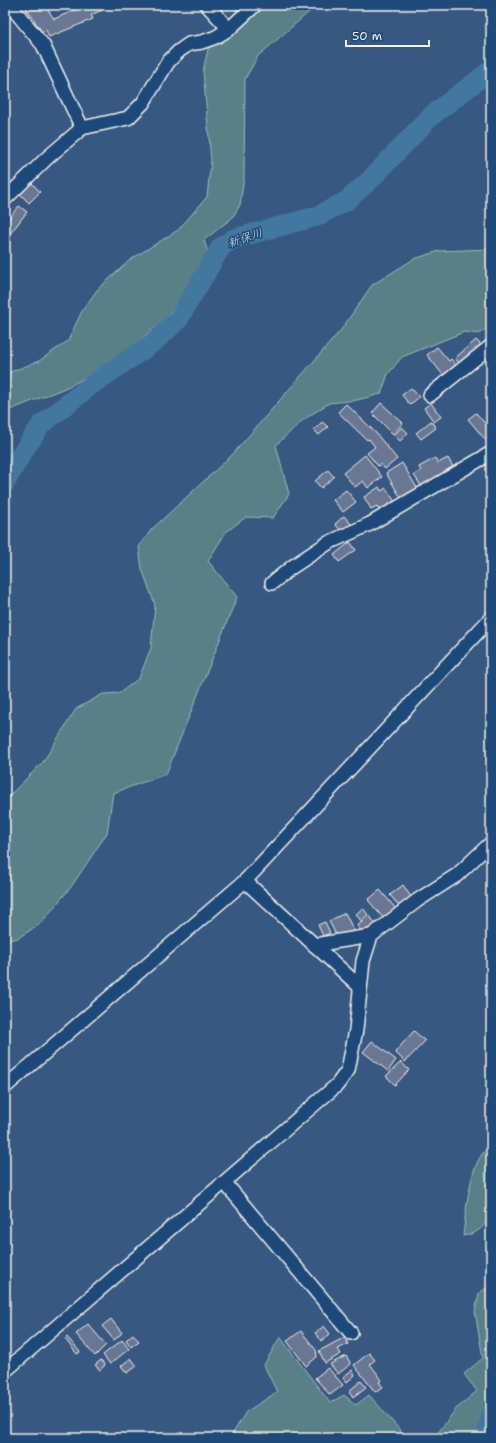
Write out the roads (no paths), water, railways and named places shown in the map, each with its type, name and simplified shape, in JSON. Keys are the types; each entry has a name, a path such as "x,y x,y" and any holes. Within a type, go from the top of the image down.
{"street":[{"path":"10,5 43,45 82,128"},
{"path":"207,5 229,29"},
{"path":"5,199 47,158 82,128 128,118 143,103 168,62 179,51 189,44 209,39 229,29 255,5"},
{"path":"430,395 491,346"},
{"path":"272,583 292,567 328,543 370,524 491,453"},
{"path":"5,1087 244,881 491,618"},
{"path":"314,944 371,936 418,900 457,875 491,843"},
{"path":"244,881 359,986"},
{"path":"5,1371 337,1085 348,1070 356,1030 359,986 363,961 371,936"},
{"path":"225,1183 351,1334"}],"waterway":[{"name":"新保川","path":"5,483 22,453 41,425 90,386 154,342 178,320 221,247 233,239 318,216 346,201 369,181 431,116 491,70"},
{"path":"486,1438 491,1416"}]}
